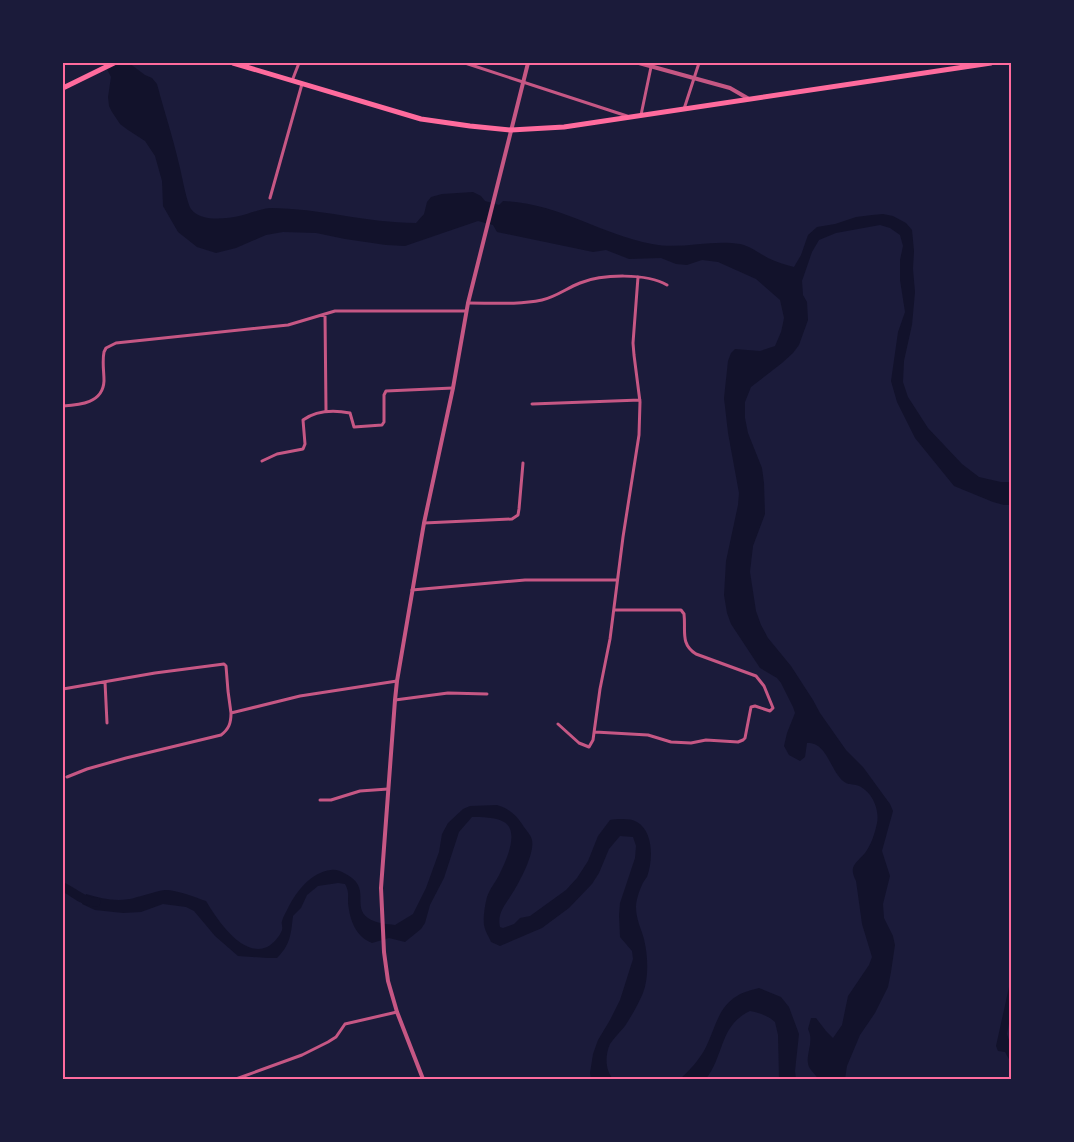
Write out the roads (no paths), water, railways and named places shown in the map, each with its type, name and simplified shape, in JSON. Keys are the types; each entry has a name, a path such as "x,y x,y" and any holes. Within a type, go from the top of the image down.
{"highway":[{"path":"63,88 114,63"},
{"path":"233,63 422,119 511,130 564,127 992,63"}],"street":[{"path":"292,81 299,63"},
{"path":"465,63 628,117"},
{"path":"423,1079 397,1012 388,981 383,941 381,888 395,700 424,524 453,388 466,311 528,63"},
{"path":"639,63 730,88 750,99"},
{"path":"684,109 699,63"},
{"path":"641,115 652,65"},
{"path":"270,198 303,84"},
{"path":"468,303 534,302 559,294 584,281 610,277 654,279 667,285"},
{"path":"558,724 572,738 586,747 591,745 610,639 639,435 640,399 633,343 638,277"},
{"path":"63,406 88,403 98,397 103,387 104,352 106,348 116,343 275,327 335,311 466,311"},
{"path":"325,314 326,410"},
{"path":"262,461 277,454 303,449 305,444 303,420 309,416 326,410 351,414 353,426 356,427 382,425 386,391 453,388"},
{"path":"531,404 640,399"},
{"path":"424,524 512,519 518,515 523,464"},
{"path":"412,590 525,580 618,580"},
{"path":"595,732 648,735 671,742 691,743 706,740 741,742 745,738 751,707 755,706 770,711 773,708 764,687 756,676 691,651 686,643 684,614 681,610 614,610"},
{"path":"63,689 224,664 231,713 230,725 221,735 126,758 67,777"},
{"path":"231,713 312,693 397,681"},
{"path":"105,682 107,723"},
{"path":"395,700 462,692 488,694"},
{"path":"321,800 340,799 360,791 388,789"},
{"path":"236,1079 302,1055 328,1042 336,1037 345,1024 397,1012"}],"waterway":[{"path":"63,887 83,899 96,902"}]}
